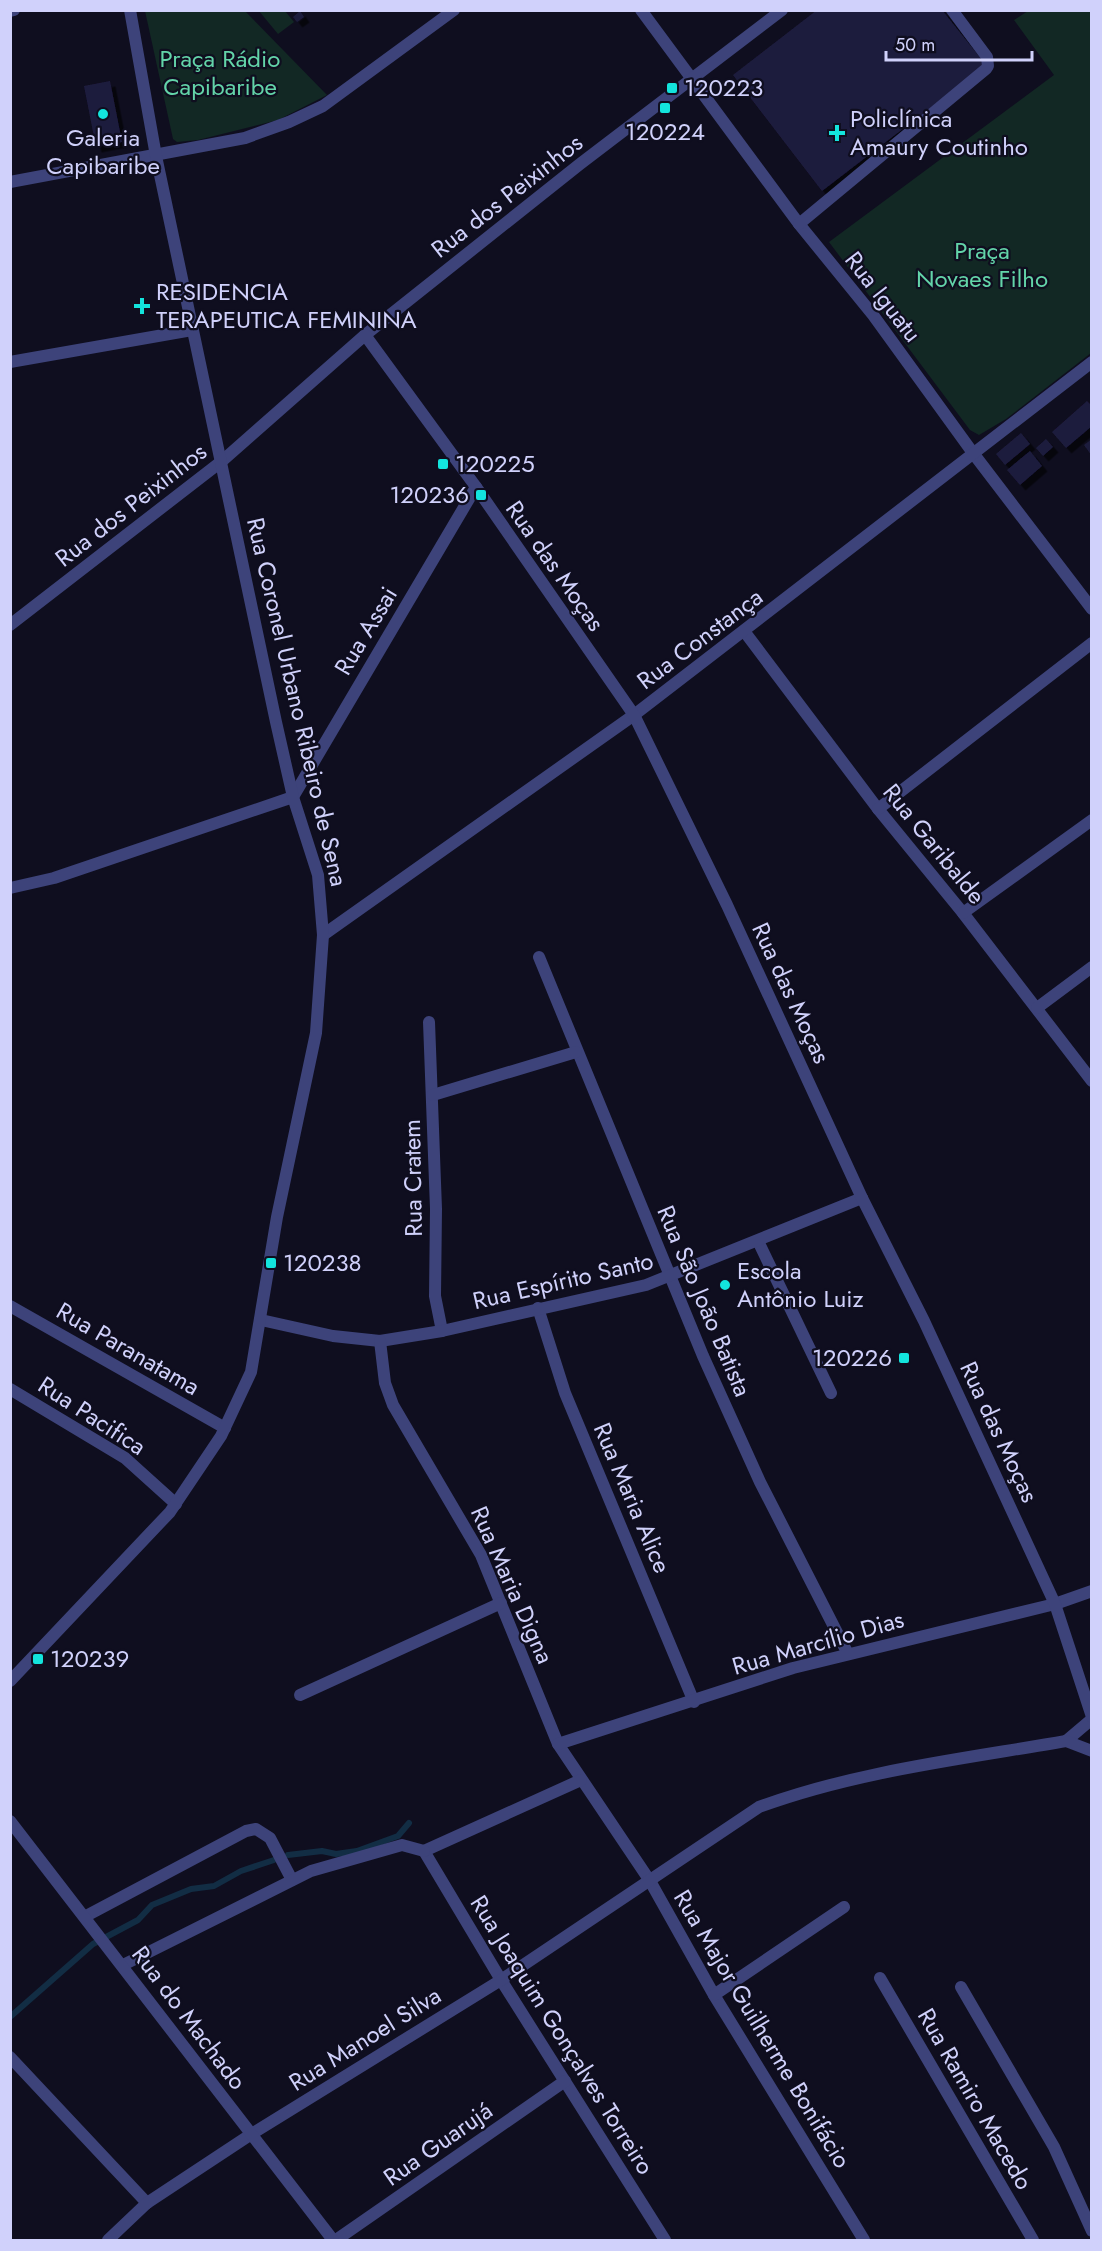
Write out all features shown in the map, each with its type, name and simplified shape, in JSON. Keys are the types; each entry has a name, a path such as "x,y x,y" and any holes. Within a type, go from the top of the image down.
{"street":[{"name":"Rua Coronel Urbano Ribeiro de Sena","path":"10,1681 176,1504 225,1428 251,1372 277,1217 316,1033 323,935 318,875 293,797 192,330 156,156 130,10"},
{"path":"10,182 245,138 323,106 454,10"},
{"name":"Rua Iguatu","path":"641,10 799,224 873,315 973,453 1092,609"},
{"name":"Rua dos Peixinhos","path":"10,626 222,461 365,335 580,164 782,10"},
{"path":"799,224 986,69 987,57 952,10"},
{"path":"10,362 192,330"},
{"name":"Rua das Moças","path":"365,335 476,487 634,715 728,905 862,1198 924,1321 1055,1604 1092,1718"},
{"name":"Rua Constança","path":"323,935 634,715 1092,362"},
{"name":"Rua Assai","path":"293,797 476,487"},
{"name":"Rua Garibalde","path":"744,631 878,809 1037,1008 1092,1081"},
{"path":"878,809 1092,644"},
{"path":"10,888 54,878 293,797"},
{"path":"963,914 1092,820"},
{"name":"Rua São João Batista","path":"539,957 670,1277 760,1482 848,1654"},
{"path":"1037,1008 1092,967"},
{"name":"Rua Cratem","path":"429,1022 433,1095 435,1296 442,1331"},
{"path":"433,1095 576,1052"},
{"name":"Rua Espírito Santo","path":"261,1320 333,1336 380,1341 442,1331 646,1285 862,1198"},
{"path":"758,1241 831,1393"},
{"name":"Rua Paranatama","path":"10,1306 225,1428"},
{"name":"Rua Maria Alice","path":"537,1308 565,1393 694,1702"},
{"name":"Rua Maria Digna","path":"380,1341 385,1383 393,1405 481,1556 558,1744 622,1839"},
{"name":"Rua Pacifica","path":"10,1389 125,1458 176,1504"},
{"name":"Rua Marcílio Dias","path":"558,1744 694,1702 793,1668 1055,1604 1092,1591"},
{"path":"300,1695 501,1604"},
{"path":"1092,1718 1066,1741 1092,1751"},
{"name":"Rua Manoel Silva","path":"108,2241 147,2204 250,2135 501,1980 759,1807 803,1791 896,1770 1066,1741"},
{"path":"123,1965 311,1871 402,1845 424,1851 581,1780"},
{"name":"Rua do Machado","path":"10,1821 86,1916 250,2135 334,2241"},
{"path":"86,1916 246,1831 256,1829 270,1838 292,1880"},
{"name":"Rua Major Guilherme Bonifácio","path":"622,1839 650,1881 714,1995 864,2241"},
{"name":"Rua Joaquim Gonçalves Torreiro","path":"424,1851 501,1980 665,2241"},
{"path":"714,1995 844,1907"},
{"name":"Rua Ramiro Macedo","path":"880,1978 1033,2241"},
{"path":"961,1987 1054,2146 1092,2231"},
{"path":"10,2057 147,2204"},
{"name":"Rua Guarujá","path":"334,2241 565,2081"}],"green space":[{"name":"Praça Rádio Capibaribe","path":"145,11 245,11 327,95 278,120 198,140 177,142 173,139"},
{"path":"259,11 285,11 294,22 278,34"},
{"name":"Praça Novaes Filho","path":"1028,11 1091,11 1091,353 1006,419 979,435 970,430 829,242 1054,75 1014,20"}],"building":[{"name":"Policlínica Amaury Coutinho","path":"817,10 942,10 986,65 822,191 733,75"},
{"path":"300,11 304,17 297,22 293,17"},
{"name":"Galeria Capibaribe","path":"110,81 122,142 96,147 84,86"},
{"path":"1087,401 1092,406 1092,426 1066,448 1052,432"},
{"path":"1021,433 1030,444 1005,465 996,454"},
{"path":"1046,439 1053,447 1043,456 1036,448"},
{"path":"1092,439 1092,456 1084,445"},
{"path":"1030,451 1042,466 1020,485 1007,470"}],"waterway":[{"path":"288,1855 322,1851 336,1854 357,1851 398,1836 409,1823"},
{"path":"10,2017 93,1944 138,1920 152,1905 191,1889 214,1886 241,1871 274,1860"}],"place":[{"name":"120223","path":"672,88"},
{"name":"120224","path":"665,108"},
{"name":"Galeria Capibaribe","path":"103,114"},
{"name":"Policlínica Amaury Coutinho","path":"837,133"},
{"name":"RESIDENCIA TERAPEUTICA FEMININA","path":"142,306"},
{"name":"120225","path":"443,464"},
{"name":"120236","path":"481,495"},
{"name":"120238","path":"271,1263"},
{"name":"Escola Antônio Luiz","path":"725,1285"},
{"name":"120226","path":"904,1358"},
{"name":"120239","path":"38,1659"}]}
